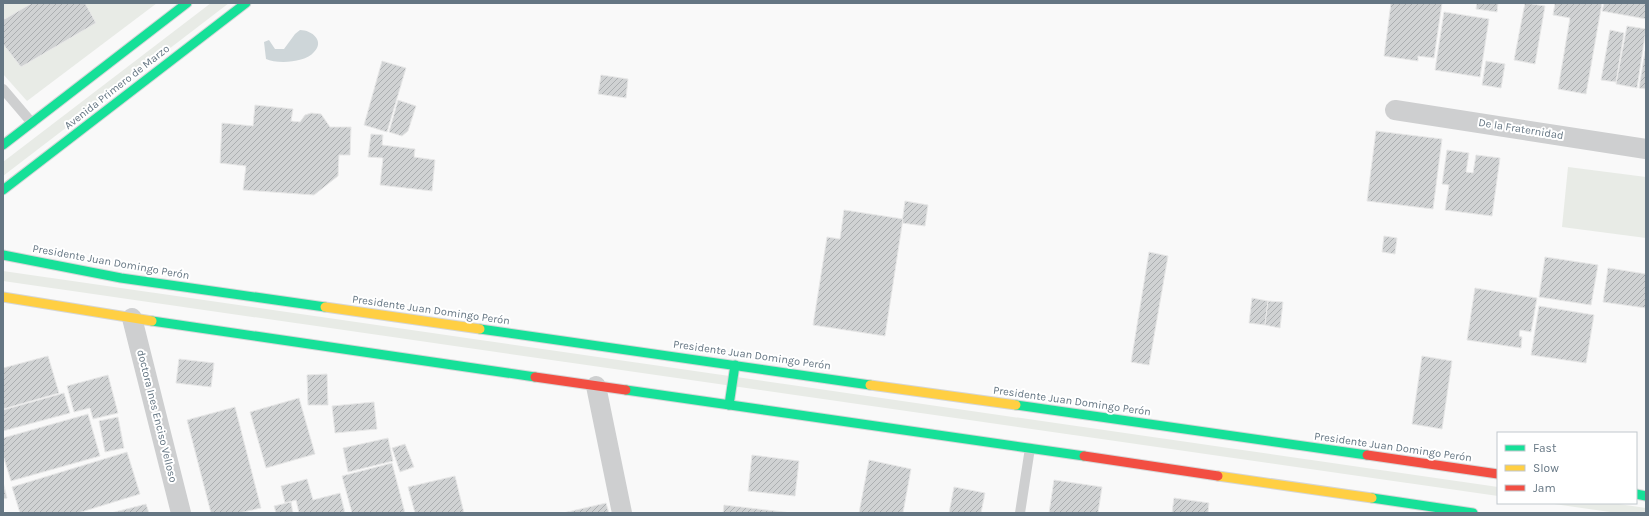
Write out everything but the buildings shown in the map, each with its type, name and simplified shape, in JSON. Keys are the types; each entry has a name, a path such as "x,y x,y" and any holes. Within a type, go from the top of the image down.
{"main road":[{"path":"3,145 187,3"},
{"name":"Avenida Primero de Marzo","path":"3,190 246,3"},
{"name":"Presidente Juan Domingo Perón","path":"3,255 129,279 1497,474"},
{"path":"3,297 132,318 1030,448 1386,506 1473,513"},
{"path":"729,405 736,365"}],"street":[{"name":"De la Fraternidad","path":"1395,110 1646,149"},
{"name":"doctora Ines Enciso Velloso","path":"132,318 182,513"},
{"path":"596,386 622,513"}],"lane":[{"path":"3,89 32,123"},
{"path":"1020,513 1030,448"}],"shaded area":[{"path":"3,3 157,3 27,101 3,74"},
{"path":"211,3 229,3 3,176 3,162"},
{"path":"300,30 313,34 318,40 317,48 310,56 291,62 277,62 266,59 264,42 269,40 275,49 284,49 295,34"},
{"path":"1568,167 1646,177 1646,238 1562,227"},
{"path":"3,271 1497,487 1497,496 3,281"},
{"path":"1554,504 1619,504 1646,508 1646,513 1617,513"}],"traffic: fast":[{"path":"3,145 187,3"},
{"path":"3,190 246,3"},
{"path":"3,255 121,278 325,307"},
{"path":"152,321 535,377"},
{"path":"480,329 870,385"},
{"path":"729,405 735,365"},
{"path":"626,390 1084,456"},
{"path":"1016,405 1367,455"},
{"path":"1637,494 1646,496"},
{"path":"1372,498 1473,513"}],"traffic: slow":[{"path":"3,297 152,321"},
{"path":"325,307 480,329"},
{"path":"870,385 1016,405"},
{"path":"1218,476 1372,498"}],"traffic: jam":[{"path":"535,377 626,390"},
{"path":"1367,455 1497,474"},
{"path":"1084,456 1218,476"}]}
